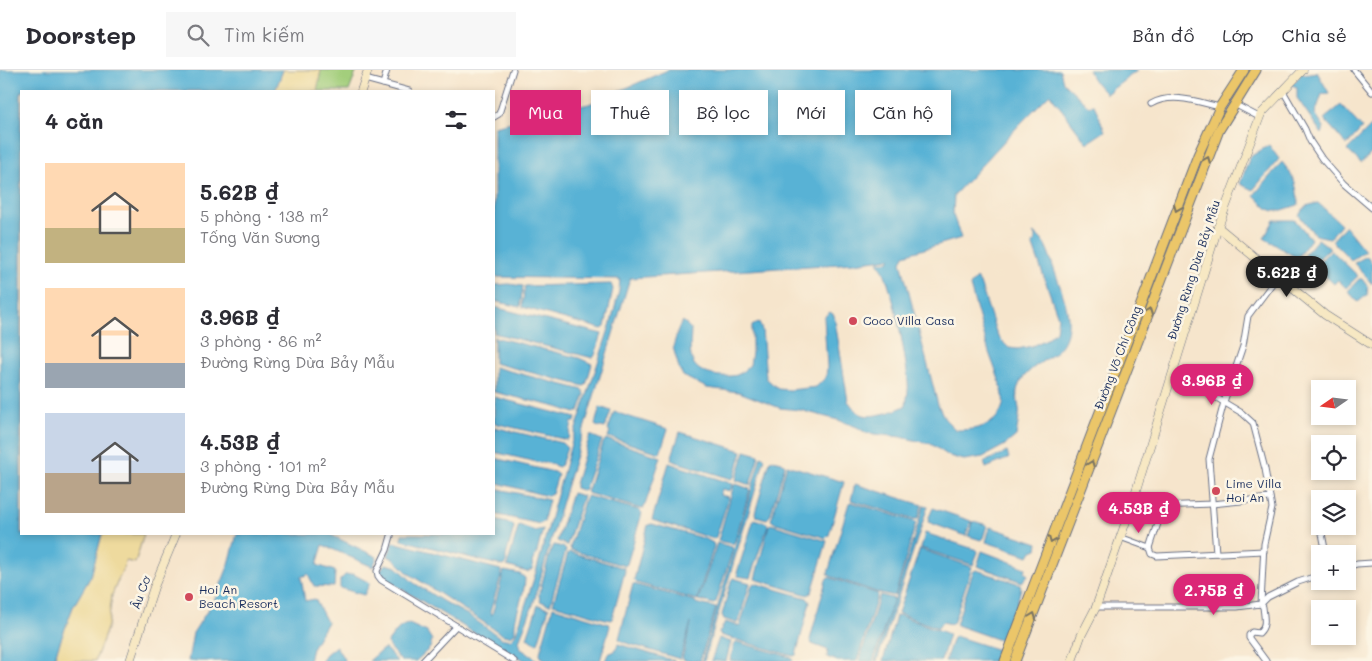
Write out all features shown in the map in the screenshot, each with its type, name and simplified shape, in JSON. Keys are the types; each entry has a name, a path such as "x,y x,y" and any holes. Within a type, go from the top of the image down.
{"main road":[{"name":"Đường Võ Chí Công","path":"1015,661 1198,155 1220,107 1244,70"},
{"name":"Đường Võ Chí Công","path":"1005,661 1065,519 1219,130 1256,70"}],"street":[{"path":"361,90 368,70"},
{"path":"383,84 387,70"},
{"path":"495,116 499,114 513,70"},
{"name":"Đường Rừng Dừa Bảy Mẫu","path":"1072,661 1081,636 1096,607 1131,507 1218,227 1259,117 1302,70"},
{"path":"1354,70 1372,92"},
{"path":"365,79 405,90"},
{"path":"1283,91 1322,159 1344,184 1372,208"},
{"path":"1150,104 1156,100 1171,98 1220,107"},
{"path":"1234,104 1259,117"},
{"path":"1218,227 1325,316 1372,345"},
{"path":"1216,553 1209,459 1224,402 1243,346 1248,316 1278,276"},
{"path":"1173,372 1242,413 1253,423 1265,469 1272,508 1264,551 1261,604 1265,622 1263,629 1259,633 1252,632 1249,638 1266,661"},
{"path":"1131,507 1212,504 1270,498"},
{"path":"1164,506 1150,548 1152,554 1157,556 1264,551"},
{"name":"Âu Cơ","path":"130,661 154,588 176,535"},
{"path":"391,536 388,550 377,571 381,580 514,661"},
{"path":"1120,538 1150,548"},
{"path":"1356,564 1372,563"},
{"path":"1096,607 1237,607 1261,604 1268,597 1298,582 1311,578"},
{"path":"423,661 456,626"}],"green space":[{"path":"321,70 357,70 349,90 317,90"}],"sand":[{"path":"283,70 321,70 317,90 275,90"},
{"path":"102,535 144,535 135,563 126,561 112,595 108,626 95,661 53,661 73,607 91,576"}],"water":[{"path":"0,70 283,70 275,90 20,90 20,535 102,535 91,576 73,607 53,661 0,661"},
{"path":"668,70 1060,70 1063,82 1088,106 1094,105 1105,131 1087,143 1050,94 954,195 953,215 961,238 904,255 901,262 938,405 945,419 956,430 978,428 991,423 1003,405 1001,385 988,349 970,286 976,278 980,283 996,332 1009,348 1018,349 1032,346 1047,339 1056,331 1058,317 1032,243 1035,242 1033,233 1042,240 1050,256 1066,306 1068,329 1065,340 1058,349 1031,370 1020,382 1017,392 1019,419 1016,436 1005,445 983,457 964,460 949,456 931,444 901,437 866,433 857,427 838,420 800,410 780,408 739,392 707,388 683,376 679,368 673,347 679,327 683,321 691,329 690,352 694,364 708,374 726,376 737,375 750,365 752,326 759,322 762,330 766,378 778,389 790,390 816,387 826,377 824,317 830,312 834,315 848,401 854,409 867,416 897,410 906,405 908,387 905,356 893,300 883,270 878,262 889,261 891,258 854,263 630,278 562,501 533,605 519,641 521,649 539,661 526,661 476,634 384,578 380,571 385,564 397,567 414,583 468,615 501,638 510,640 516,634 536,572 571,444 611,323 620,279 495,277 495,126 510,122 510,135 581,135 581,106 591,103 591,135 669,135 669,90 622,90"},
{"path":"1088,70 1138,70 1106,94 1095,82"},
{"path":"1297,70 1301,70 1304,74 1317,72 1329,93 1322,94 1315,114 1324,128 1322,134 1297,98 1297,87 1291,85 1300,76"},
{"path":"1341,105 1362,128 1347,145 1324,119"},
{"path":"1371,126 1372,153 1361,163 1347,150"},
{"path":"1269,145 1279,159 1253,190 1240,184 1250,157"},
{"path":"1282,162 1294,182 1298,205 1274,211 1266,207 1254,195"},
{"path":"1318,203 1341,224 1330,238 1315,235 1299,215 1306,206"},
{"path":"1274,220 1295,220 1311,239 1297,258 1264,238"},
{"path":"1345,226 1365,251 1351,260 1332,241"},
{"path":"1318,239 1330,248 1314,263 1304,255"},
{"path":"1331,250 1358,276 1346,288 1338,280 1334,284 1315,266"},
{"path":"1367,256 1372,263 1372,284 1354,263"},
{"path":"1359,279 1362,279 1368,287 1367,295 1358,302 1348,291"},
{"path":"611,284 613,289 605,327 602,329 522,307 525,286"},
{"path":"495,285 523,286 520,307 495,301"},
{"path":"495,307 602,334 593,358 495,333"},
{"path":"495,337 579,358 592,364 586,385 495,363"},
{"path":"495,367 583,390 585,394 579,411 575,413 495,392"},
{"path":"495,397 576,418 575,422 572,422 567,440 495,423"},
{"path":"600,407 611,411 605,428 595,424"},
{"path":"614,412 668,429 660,453 608,437 610,431 608,430"},
{"path":"495,427 562,443 567,448 559,467 544,462 541,463 495,452"},
{"path":"680,432 742,451 735,476 732,479 673,461 671,459"},
{"path":"590,435 602,440 584,491 575,488 575,484"},
{"path":"606,439 661,457 644,508 641,509 587,493 603,443"},
{"path":"745,451 759,455 750,485 736,480"},
{"path":"1007,452 1009,458 986,468 984,462"},
{"path":"761,456 765,458 704,661 702,661"},
{"path":"495,458 554,472 558,475 552,494 547,496 495,482"},
{"path":"770,461 782,462 785,465 770,516 767,519 756,516 755,513"},
{"path":"669,463 733,484 730,491 722,489 720,495 729,497 714,539 652,520"},
{"path":"787,465 844,482 829,535 826,538 771,520"},
{"path":"855,484 922,505 918,519 912,519 851,500"},
{"path":"734,485 750,489 733,544 718,541"},
{"path":"495,488 549,500 545,521 540,524 495,514"},
{"path":"572,493 583,496 567,545 557,541"},
{"path":"587,496 639,510 642,513 625,566 571,550 570,547"},
{"path":"851,502 916,522 895,596 876,592 830,576 828,573 849,503"},
{"path":"924,505 928,506 877,661 875,661 894,599 873,661 859,661 880,595 895,599"},
{"path":"933,508 971,521 966,536 928,522"},
{"path":"754,519 767,523 768,526 750,578 738,576 737,573"},
{"path":"495,520 512,524 514,527 506,556 506,563 503,566 402,540 402,535 495,535"},
{"path":"973,521 987,525 981,540 968,536"},
{"path":"652,524 706,539 713,543 714,546 697,600 637,583 634,580 648,525"},
{"path":"519,525 534,531 543,529 537,552 532,562 533,569 527,572 507,566"},
{"path":"769,525 827,541 812,592 808,595 755,579"},
{"path":"990,527 1038,543 1037,549 1032,551 1029,556 986,542"},
{"path":"925,533 977,550 973,565 921,548"},
{"path":"237,535 331,535 377,557 373,567 323,545 317,565 335,571 334,587 314,586 308,574 301,577 305,601 315,599 327,622 312,648 309,661 188,661 193,633 216,597 229,564"},
{"path":"393,542 501,570 501,576 490,612 492,615 504,571 520,574 525,578 516,619 515,633 510,636 503,635 408,573 394,559 388,556"},
{"path":"717,543 732,547 733,549 714,604 698,600"},
{"path":"554,545 563,547 566,550 550,605 540,601 539,595 549,556"},
{"path":"920,549 972,567 952,624 942,622 938,628 898,613"},
{"path":"982,551 1026,568 1025,572 1028,575 1022,582 977,566"},
{"path":"568,553 624,568 625,571 612,619 553,604"},
{"path":"976,570 1020,584 1021,588 1012,622 1002,641 956,625 973,572"},
{"path":"353,574 370,583 364,595 340,588 340,580 345,575"},
{"path":"828,577 878,594 857,661 838,661 827,657 828,650 812,644 810,640"},
{"path":"733,578 750,583 739,621 736,623 724,619 722,615"},
{"path":"754,583 807,598 810,602 796,655 793,656 720,635 719,633 725,622 740,626"},
{"path":"633,584 716,608 700,661 682,659 691,623 680,659 623,642 619,639"},
{"path":"538,605 549,608 537,644 527,638"},
{"path":"553,607 609,624 600,661 548,661 541,657 540,653"},
{"path":"899,615 949,634 941,661 883,661 896,616"},
{"path":"409,624 427,632 432,640 430,648 416,661 401,661 389,647 388,642 400,628"},
{"path":"955,636 1002,651 1001,661 945,661"},
{"path":"719,638 731,642 726,661 711,661"},
{"path":"737,642 790,657 793,661 730,661 734,645"},
{"path":"618,644 675,661 605,661 608,654 615,651"},
{"path":"336,646 345,661 321,661 326,654"},
{"path":"383,649 386,649 397,661 369,661"}],"place":[{"name":"Coco Villa Casa","path":"853,321"},
{"name":"Lime Villa Hoi An","path":"1216,491"},
{"name":"Hoi An Beach Resort","path":"189,597"}]}
